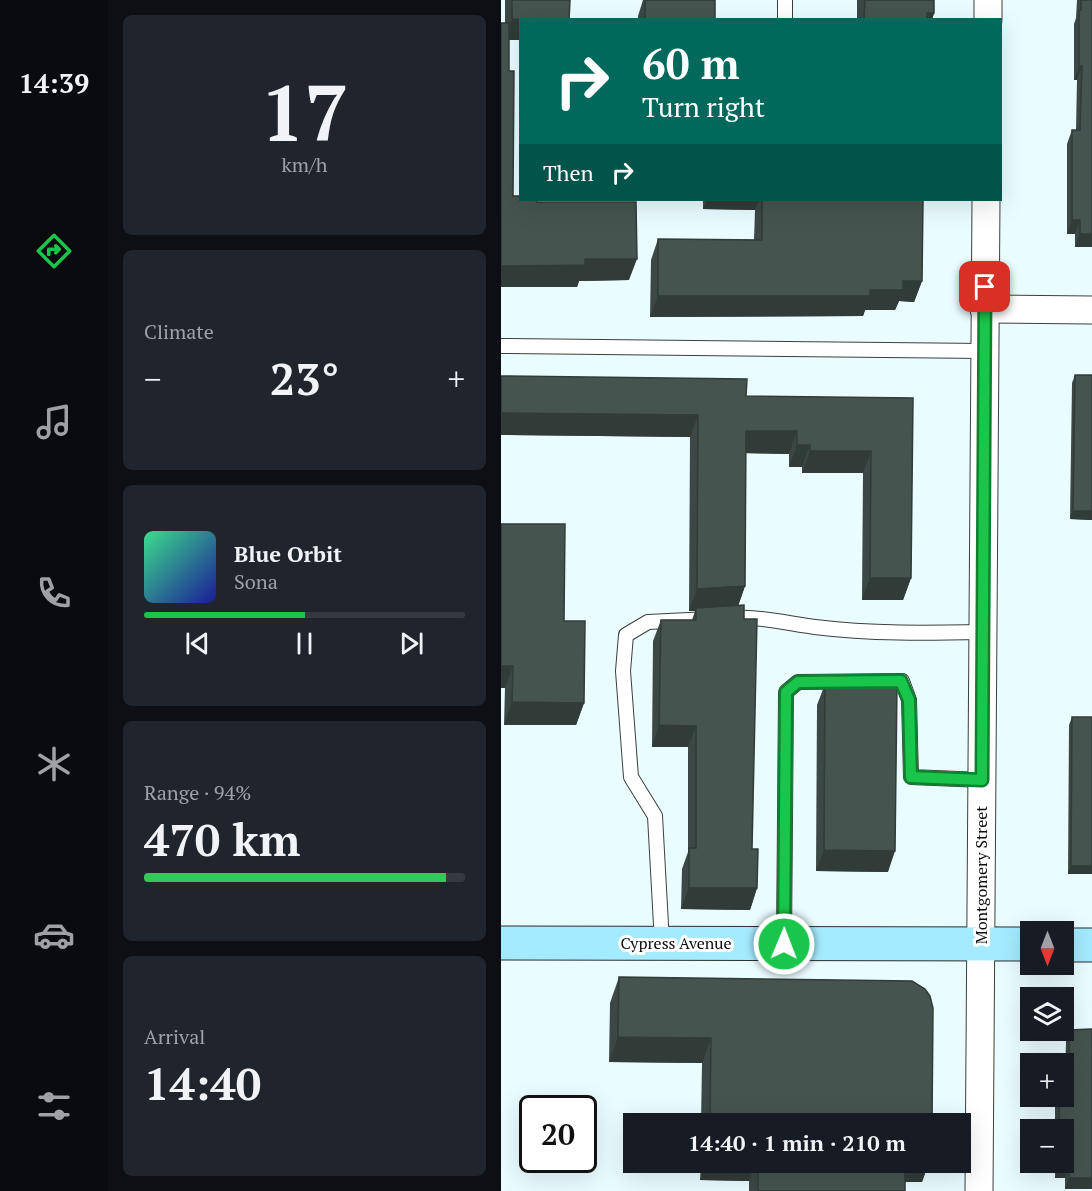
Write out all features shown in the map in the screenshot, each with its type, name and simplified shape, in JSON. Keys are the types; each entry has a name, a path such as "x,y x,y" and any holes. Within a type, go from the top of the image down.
{"street":[{"path":"988,0 988,18"},
{"name":"Montgomery Street","path":"979,1191 986,201"},
{"path":"984,309 1092,310"},
{"name":"Cypress Avenue","path":"501,943 1020,944"},
{"path":"1074,945 1092,945"}],"lane":[{"path":"785,0 785,18"},
{"path":"501,346 984,351"},
{"path":"662,944 655,816 631,777 623,671 627,635 648,622 750,617 816,627 901,634 983,632"},
{"path":"784,944 786,692 798,682 901,681 909,700 911,777 982,780"}],"building":[{"path":"512,0 570,0 569,18 512,19"},
{"path":"645,0 715,0 715,18 645,18"},
{"path":"865,0 934,0 934,13 927,13 927,18 864,18"},
{"path":"1081,0 1092,0 1092,234 1080,234 1080,220 1072,220 1072,130 1080,130 1082,66 1079,66 1079,10 1081,10"},
{"path":"501,23 509,23 509,71 514,71 513,196 519,196 519,201 537,202 636,202 637,259 585,259 585,265 501,266"},
{"path":"762,201 923,201 922,281 903,281 903,290 870,290 870,296 658,296 658,239 762,240"},
{"path":"1075,375 1092,375 1092,511 1073,511"},
{"path":"501,376 747,379 746,396 913,398 911,578 870,578 871,451 810,451 810,445 797,445 797,431 746,431 745,586 697,589 698,415 501,413"},
{"path":"501,524 565,524 564,621 585,621 584,703 512,702 513,666 501,666"},
{"path":"744,605 744,619 757,619 752,849 758,849 757,888 689,888 689,848 696,848 696,726 659,725 661,620 696,620 696,608"},
{"path":"825,684 897,684 895,851 824,850"},
{"path":"1072,717 1092,717 1092,866 1071,866"},
{"path":"619,977 912,981 925,989 930,996 933,1008 932,1113 710,1113 711,1038 618,1037"},
{"path":"1092,1029 1092,1178 1069,1178 1069,1173 1074,1173 1074,1119 1059,1119 1059,1107 1074,1107 1074,1053 1069,1053 1069,1041 1074,1041 1074,1030"},
{"path":"758,1173 905,1173 905,1191 758,1191"}],"route":[{"path":"784,944 786,692 798,682 901,681 909,700 911,777 982,780 985,287"}]}
